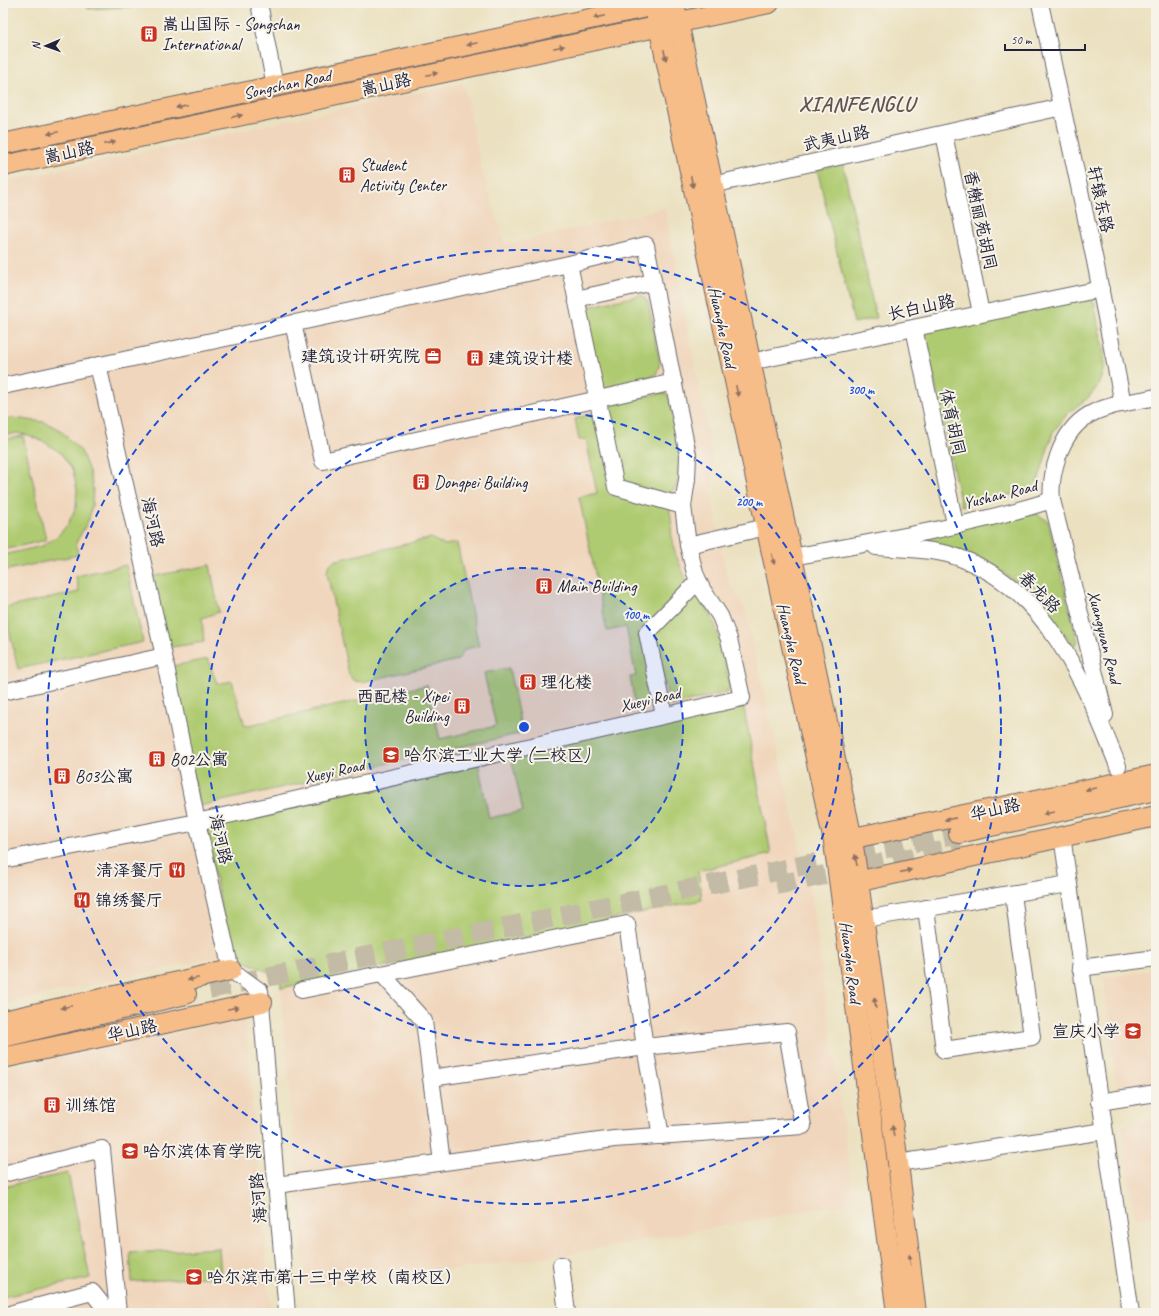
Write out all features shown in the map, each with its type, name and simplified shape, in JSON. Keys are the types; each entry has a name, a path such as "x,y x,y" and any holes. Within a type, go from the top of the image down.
{"main road":[{"name":"Huanghe Road","path":"674,3 792,557 843,840 850,883 893,1290 898,1313"},
{"name":"嵩山路","path":"3,166 769,3"},
{"name":"Songshan Road","path":"3,144 657,4"},
{"name":"Huanghe Road","path":"657,4 659,26 766,527 800,676 843,840"},
{"name":"华山路","path":"843,840 1120,774 1156,775"},
{"path":"1156,790 960,840 1156,804"},
{"path":"850,883 1156,816"},
{"name":"Huanghe Road","path":"850,883 864,919 898,1163 916,1313"},
{"path":"3,1021 231,970"},
{"name":"华山路","path":"3,1037 210,994 3,1048"},
{"name":"华山路","path":"3,1058 261,996"},
{"name":"Huanghe Road","path":"914,1287 921,1313"},
{"name":"Huanghe Road","path":"892,1313 893,1290"}],"street":[{"path":"259,3 275,86"},
{"name":"轩辕东路","path":"1040,3 1101,289 1122,404"},
{"name":"武夷山路","path":"712,185 1062,107"},
{"name":"香榭丽苑胡同","path":"944,134 981,313"},
{"path":"3,386 569,264 646,245 688,455 687,479 683,506 688,545 698,581 647,633 664,715"},
{"path":"569,264 616,487 683,506"},
{"path":"576,299 653,282"},
{"name":"长白山路","path":"750,362 1101,289"},
{"path":"293,323 322,461 674,382"},
{"name":"体育胡同","path":"914,328 955,524"},
{"name":"海河路","path":"98,365 164,656 197,822 231,970"},
{"name":"Yushan Road","path":"792,557 955,524 1023,509 1052,500 1050,488 1054,467 1063,443 1080,419 1094,411 1156,397"},
{"name":"Xuangyuan Road","path":"1052,500 1120,774"},
{"path":"688,545 766,527"},
{"name":"春龙路","path":"856,545 903,548 950,555 973,564 1003,582 1045,622 1062,645 1093,704 1120,774"},
{"name":"Xueyi Road","path":"3,860 197,822 742,698 729,639 720,616 698,581"},
{"path":"3,692 164,656"},
{"path":"1062,836 1099,1102 1131,1313"},
{"path":"864,919 1068,884"},
{"path":"926,908 944,1050 1032,1036 1013,894"},
{"path":"302,990 627,924 645,1047 662,1136"},
{"path":"1080,968 1156,958"},
{"path":"231,970 261,996"},
{"path":"382,974 424,1021 442,1162"},
{"name":"海河路","path":"261,996 287,1313"},
{"path":"276,1185 614,1139 803,1126 787,1032 645,1047 431,1078"},
{"path":"1099,1102 1156,1093"},
{"path":"898,1163 1104,1131"},
{"path":"3,1174 102,1149 118,1313"},
{"path":"561,1265 567,1313"},
{"path":"12,1313 92,1292 110,1313"}],"shaded area":[{"name":"哈尔滨工业大学 (二校区)","path":"463,83 482,170 505,245 665,208 714,467 711,492 727,578 745,609 812,900 854,1202 557,1256 306,1289 280,978 231,954 3,1004 3,182"},
{"name":"宣庆小学","path":"1156,970 1156,1085 1117,1090 1103,977"},
{"name":"哈尔滨体育学院","path":"245,1018 271,1313 3,1313 3,1068"},
{"path":"1156,1120 1156,1215 1135,1218 1122,1125"}],"green space":[{"path":"86,3 199,3 88,9"},
{"path":"843,164 876,318 854,323 817,169"},
{"path":"642,295 648,302 660,363 656,375 605,389 600,386 586,314 587,307"},
{"path":"1085,299 1094,302 1104,354 1104,368 1098,386 1089,397 1068,413 1053,432 1038,481 1028,491 961,506 924,331"},
{"path":"661,393 667,394 669,399 678,435 681,465 679,478 675,488 667,495 623,482 605,410 607,406"},
{"path":"595,412 613,492 669,508 673,545 686,580 684,588 642,630 657,699 635,703 630,677 636,676 626,627 607,631 579,497 597,493 586,439 579,440 575,419"},
{"path":"13,418 44,422 59,429 81,451 89,471 93,488 92,505 89,519 76,543 78,555 3,571 3,555 42,546 58,536 68,524 76,507 77,490 73,471 61,453 46,443 30,436 17,433 3,436 3,420"},
{"path":"23,436 46,540 3,550 3,440"},
{"path":"1018,514 1037,514 1048,521 1078,643 1073,645 1037,602 995,567 961,552 912,544 910,539"},
{"path":"431,538 444,545 457,543 479,646 465,649 458,660 362,682 354,681 349,675 327,573 328,566 333,561"},
{"path":"126,565 143,642 18,669 4,608 79,592 76,576"},
{"path":"210,565 219,612 202,618 204,642 166,648 150,577"},
{"path":"697,594 710,613 715,625 730,687 728,692 675,705 669,704 654,632 689,595"},
{"path":"208,659 217,684 232,681 245,726 427,685 440,739 496,726 484,673 509,668 521,727 518,734 200,806 168,667"},
{"path":"742,698 771,854 698,871 702,900 281,988 280,978 231,954 204,823 478,763 489,818 523,811 511,757"},
{"path":"68,1173 90,1278 3,1297 3,1187"},
{"path":"219,1248 221,1276 132,1282 130,1253"}],"tunnel":[{"path":"209,989 959,833"},
{"path":"776,885 962,847"}],"place":[{"name":"嵩山国际 - Songshan International","path":"149,34"},
{"name":"Student Activity Center","path":"347,175"},
{"name":"建筑设计研究院","path":"433,356"},
{"name":"建筑设计楼","path":"475,358"},
{"name":"Dongpei Building","path":"421,482"},
{"name":"Main Building","path":"544,586"},
{"name":"理化楼","path":"528,682"},
{"name":"西配楼 - Xipei Building","path":"462,706"},
{"name":"哈尔滨工业大学 (二校区)","path":"391,755"},
{"name":"B02公寓","path":"157,759"},
{"name":"B03公寓","path":"62,776"},
{"name":"清泽餐厅","path":"177,870"},
{"name":"锦绣餐厅","path":"82,900"},
{"name":"宣庆小学","path":"1133,1031"},
{"name":"训练馆","path":"52,1105"},
{"name":"哈尔滨体育学院","path":"130,1151"},
{"name":"哈尔滨市第十三中学校（南校区）","path":"194,1277"}],"district":[{"name":"XIANFENGLU","path":"857,104"}]}
